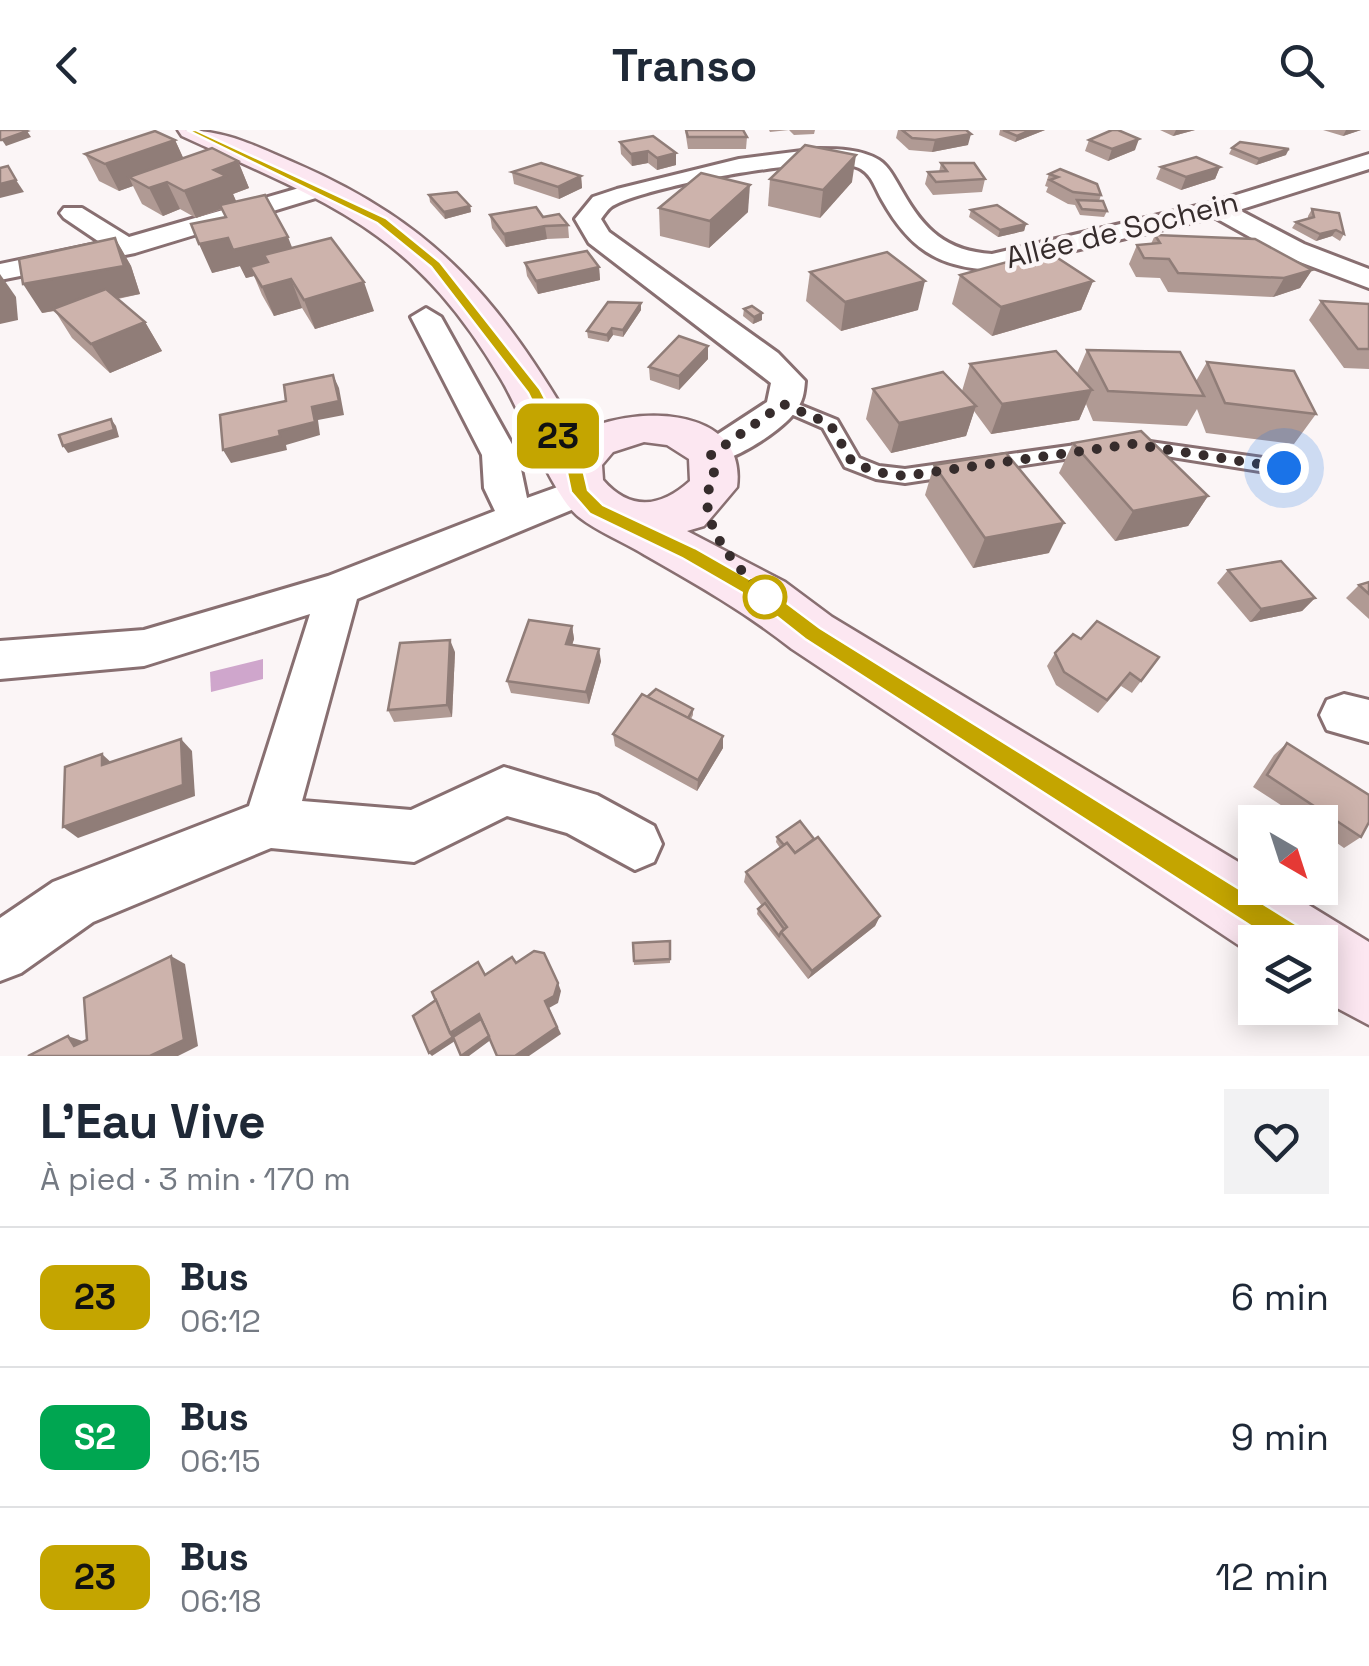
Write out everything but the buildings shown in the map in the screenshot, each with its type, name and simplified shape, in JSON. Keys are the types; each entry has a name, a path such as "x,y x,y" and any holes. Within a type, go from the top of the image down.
{"street":[{"path":"192,130 382,220 436,265 535,392 592,495 765,597 812,634 1273,925"},
{"name":"Allée de Sochein","path":"771,412 789,390 782,371 598,237 588,219 592,210 616,198 818,153 847,155 871,164 916,239 971,262 992,262 1217,208 1369,161"},
{"path":"0,272 125,247 320,188"},
{"path":"1217,208 1294,250 1355,261 1369,280"},
{"path":"73,213 125,247"},
{"path":"426,317 500,455 504,488 516,515"},
{"path":"535,392 685,453 717,539 765,597"},
{"path":"592,495 581,456 596,442 685,453 771,412"},
{"path":"0,660 144,648 339,589 516,515 592,495 655,521 684,513 685,453"},
{"path":"270,823 339,589"},
{"path":"0,952 73,902 270,823 414,836 504,791 579,812 635,844"},
{"path":"1338,966 1369,986"}],"lane":[{"path":"771,412 830,424 852,462 905,476 1132,444 1284,468"}],"shaded area":[{"path":"263,659 263,679 211,692 210,672"}],"bus line":[{"name":"23","path":"192,130 382,220 436,265 535,392 575,473 580,492 596,509 623,519 765,597 812,634 1273,925"}],"route":[{"path":"765,597 717,539 706,497 716,476 711,455 783,404 830,424 852,462 876,472 905,476 1132,444 1284,468"}]}
